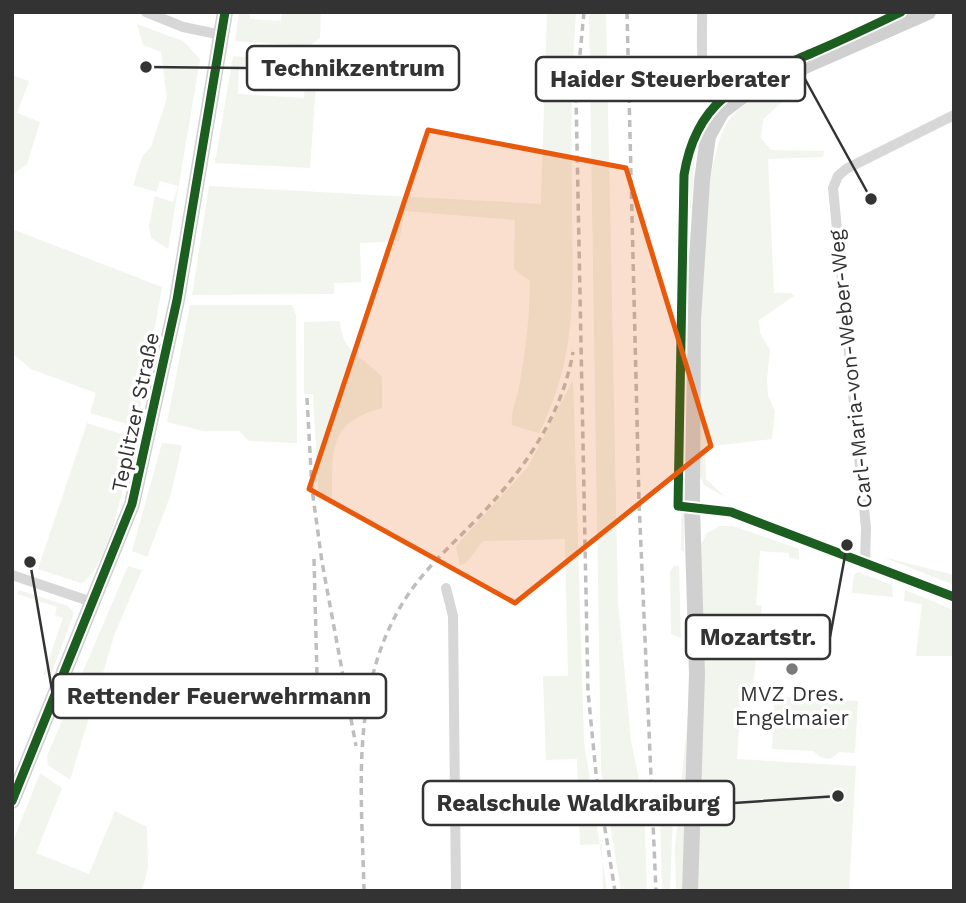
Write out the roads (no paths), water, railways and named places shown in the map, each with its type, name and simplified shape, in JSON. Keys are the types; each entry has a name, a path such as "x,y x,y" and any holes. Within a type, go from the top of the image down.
{"main road":[{"name":"Teplitzer Straße","path":"12,801 95,603 132,504 177,300 225,12"},
{"path":"690,891 697,674 692,507 693,320 702,181 708,136 722,111 750,90 928,12"}],"street":[{"path":"146,12 183,27 222,35"},
{"path":"702,12 704,80 710,99 722,111"},
{"name":"Carl-Maria-von-Weber-Weg","path":"865,563 866,528 832,197 838,176 846,169 954,115"},
{"path":"692,507 731,512 954,597"},
{"path":"12,575 95,603"},
{"path":"446,588 453,616 456,891"}],"railway":[{"path":"584,12 576,96 588,692 596,773 615,891"},
{"path":"627,12 639,501 656,891"},
{"path":"364,891 362,748 372,678 383,644 398,611 413,588 430,566 504,489 535,447 559,402 573,352"},
{"path":"307,398 312,489 322,562 356,746"},
{"path":"314,559 317,676"}],"place":[{"name":"Technikzentrum","path":"146,67"},
{"name":"Haider Steuerberater","path":"871,199"},
{"name":"Mozartstr.","path":"847,545"},
{"name":"Rettender Feuerwehrmann","path":"30,562"},
{"name":"MVZ Dres. Engelmaier","path":"792,669"},
{"name":"Realschule Waldkraiburg","path":"838,796"}]}
